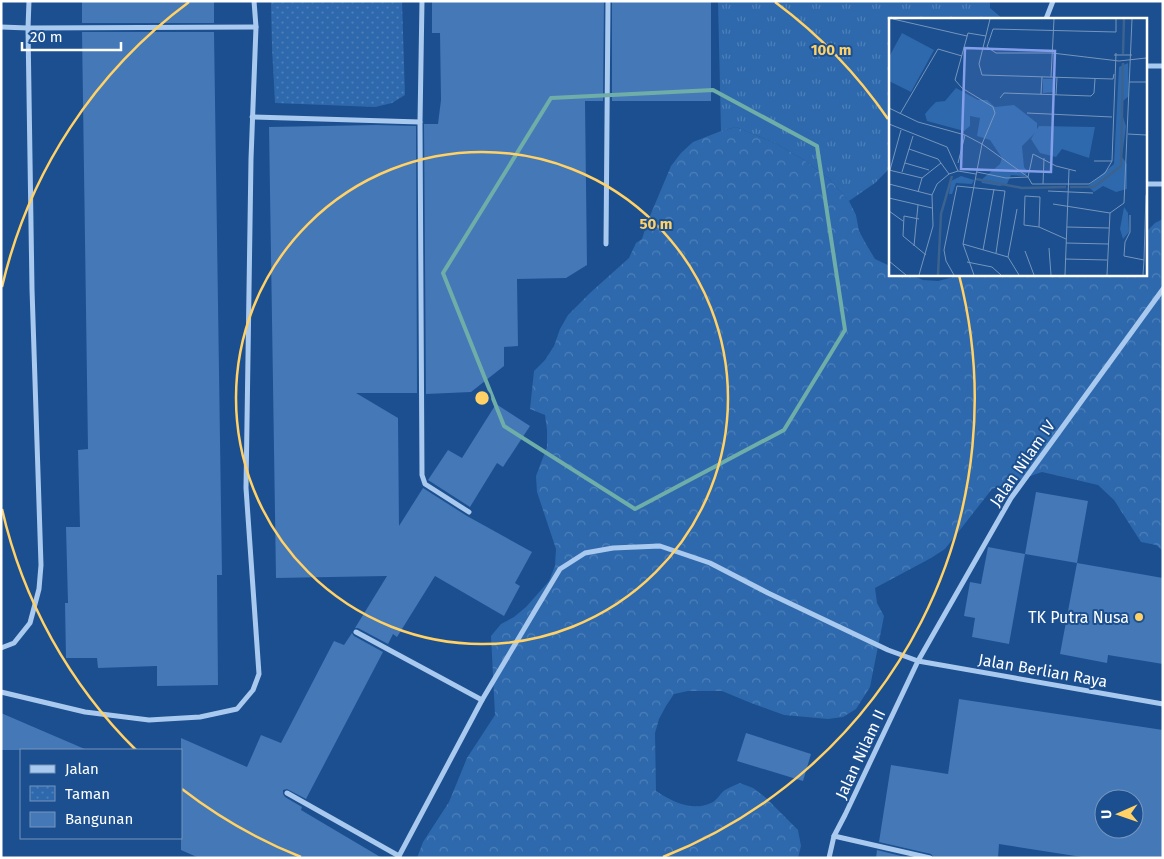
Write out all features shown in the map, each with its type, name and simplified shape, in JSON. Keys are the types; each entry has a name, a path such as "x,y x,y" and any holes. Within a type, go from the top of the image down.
{"street":[{"path":"1,648 14,643 30,623 39,589 41,565 31,279 29,1"},
{"path":"1,692 85,712 149,720 200,717 237,709 253,690 259,674 246,488 250,179 256,27 254,1"},
{"path":"422,1 420,122 422,475 425,484 469,512"},
{"path":"606,244 608,1"},
{"path":"1046,18 1054,1"},
{"path":"1,27 256,27"},
{"path":"1146,66 1163,66"},
{"path":"252,117 420,122"},
{"path":"1146,184 1163,184"},
{"name":"Jalan Nilam IV","path":"918,661 1010,498 1163,289"},
{"name":"Jalan Berlian Raya","path":"399,857 482,700 560,569 585,553 613,548 660,546 710,563 879,646 918,661 1163,704"},
{"path":"356,632 482,700"},
{"name":"Jalan Nilam II","path":"829,858 834,836 846,815 918,661"},
{"path":"287,792 399,857"},
{"path":"834,836 930,858"}],"highlighted area":[{"path":"713,90 817,146 845,330 784,430 635,509 504,426 443,273 551,98"}],"green space":[{"path":"271,1 402,1 405,95 392,103 375,107 275,103"},
{"path":"718,1 990,1 990,8 1002,18 889,18 889,169 875,183 849,201 828,178 804,160 777,144 736,127 721,131"},
{"path":"736,127 777,144 804,160 828,178 849,201 856,215 859,231 866,244 875,259 889,266 889,275 911,275 923,280 938,281 961,275 1146,275 1146,232 1155,223 1163,219 1163,551 1156,545 1141,542 1114,500 1098,485 1042,472 992,489 945,549 875,588 877,603 884,616 870,687 856,709 843,717 828,719 784,715 722,691 688,691 674,694 659,719 655,733 656,791 675,802 696,806 713,802 725,790 740,783 753,788 765,797 798,830 801,846 798,858 417,858 423,842 449,802 467,758 495,715 491,636 501,624 514,617 526,607 549,581 555,566 556,549 537,492 536,476 547,447 547,430 545,415 530,409 534,371 545,360 554,346 560,329 568,315 629,258 636,243 642,239 671,166 681,153 693,142"}],"building":[{"path":"82,1 214,1 214,23 82,23"},
{"path":"432,1 604,1 603,101 585,101 587,265 566,278 517,279 518,346 504,347 504,366 471,392 426,394 424,124 438,124 441,100 440,33 432,33"},
{"path":"612,1 711,1 711,101 612,101"},
{"path":"82,32 214,32 222,575 217,575 218,685 157,686 157,666 98,668 97,658 66,658 65,603 68,603 66,527 80,527 78,450 88,449"},
{"path":"416,126 417,393 356,393 398,418 399,526 423,488 467,516 532,552 515,583 520,586 504,616 435,576 397,637 393,634 388,644 355,628 387,576 276,578 269,127"},
{"path":"496,404 530,426 503,467 497,463 470,507 428,480 448,450 462,458"},
{"path":"1036,492 1088,501 1077,563 1025,554"},
{"path":"988,547 1025,554 1009,644 972,637 975,618 964,616 970,582 981,584"},
{"path":"1077,563 1163,578 1163,664 1108,655 1107,663 1060,654"},
{"path":"352,633 354,636 383,652 306,799 287,789 283,790 283,794 302,807 301,810 382,858 199,858 181,850 181,738 247,767 261,735 281,743 334,641 344,645"},
{"path":"959,699 1163,730 1163,858 1088,858 999,844 998,858 934,858 931,854 879,842 891,765 948,774"},
{"path":"1,713 85,749 20,749 1,750"},
{"path":"746,733 811,754 803,781 737,761"},
{"path":"877,850 909,858 876,858"}],"place":[{"name":"TK Putra Nusa","path":"1139,617"}]}
